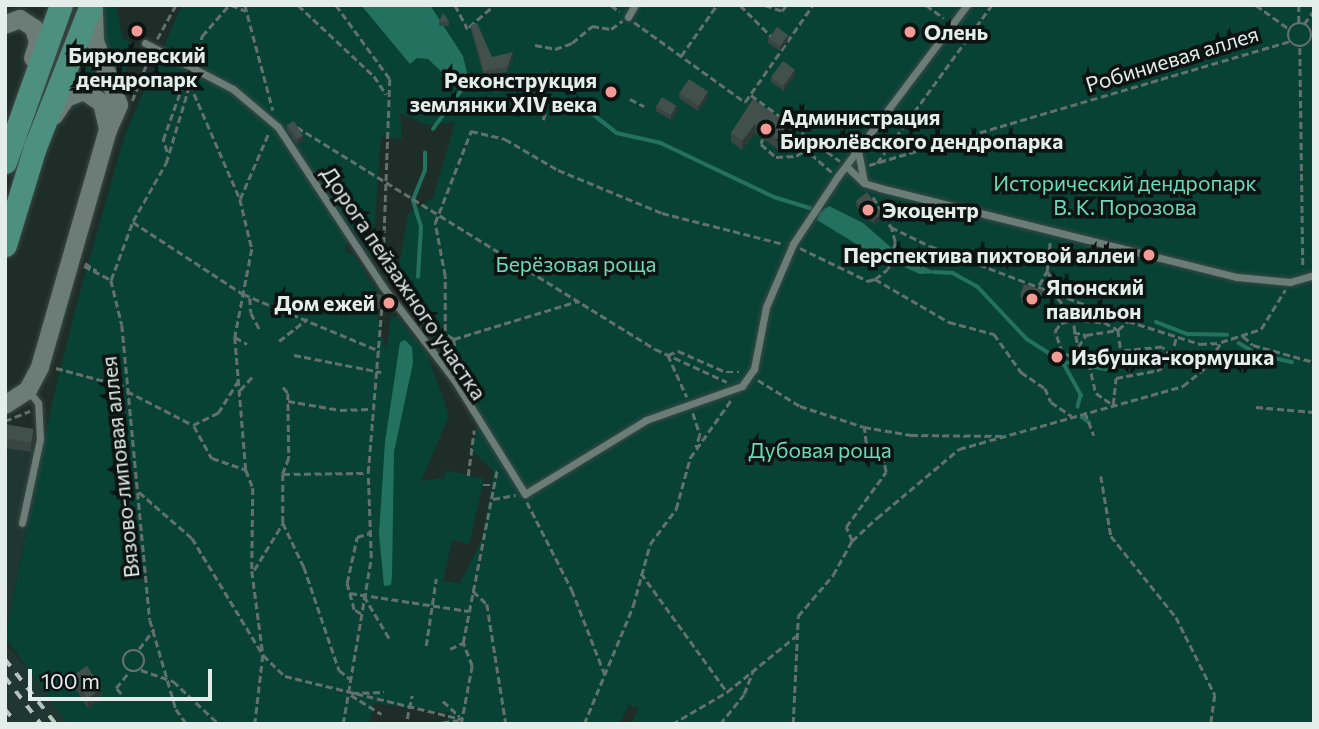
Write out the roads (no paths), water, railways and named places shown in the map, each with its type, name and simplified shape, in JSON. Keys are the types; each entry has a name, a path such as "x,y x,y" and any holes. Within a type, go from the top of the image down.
{"main road":[{"path":"5,162 61,5"},
{"path":"5,245 35,147 93,5"}],"street":[{"path":"5,405 33,397 40,367 78,263 108,130 119,96 97,50 93,5"},
{"path":"6,26 21,10 34,28 38,43 18,121"},
{"path":"35,147 66,98 75,91 84,91 102,103 108,130"}],"lane":[{"path":"628,17 635,5"},
{"path":"967,5 847,167 864,183 1237,277 1272,283 1314,275"},
{"name":"Дорога пейзажного участка","path":"145,43 254,104 276,125 383,287 447,369 497,455 525,494 646,420 689,402 739,389 750,375 759,356 766,307 793,244 838,176 847,167"},
{"path":"858,151 864,183"},
{"path":"22,523 40,439 33,397"}],"waterway":[{"path":"469,83 496,90 521,88 534,95"},
{"path":"433,129 463,88"},
{"path":"559,105 594,115 617,133 661,143 774,197 810,208"},
{"path":"418,277 421,227 413,200 425,170 425,153"},
{"path":"934,272 953,273 978,287 1027,339 1063,362 1081,395 1078,407"},
{"path":"1156,322 1188,334 1227,335"},
{"path":"1239,343 1257,354 1292,362"},
{"path":"1064,362 1112,370 1123,364"},
{"path":"1082,417 1089,422"}],"railway":[{"path":"5,659 56,724"},
{"path":"5,677 41,724"},
{"path":"5,709 17,724"}],"place":[{"name":"Бирюлевский дендропарк","path":"137,31"},
{"name":"Олень","path":"910,32"},
{"name":"Реконструкция землянки XIV века","path":"611,92"},
{"name":"Администрация Бирюлёвского дендропарка","path":"766,129"},
{"name":"Экоцентр","path":"868,210"},
{"name":"Перспектива пихтовой аллеи","path":"1149,255"},
{"name":"Японcкий павильон","path":"1032,299"},
{"name":"Дом ежей","path":"389,303"},
{"name":"Избушка-кормушка","path":"1057,357"}],"park label":[{"name":"Исторический дендропарк В. К. Порозова","path":"1125,195"},
{"name":"Берёзовая роща","path":"576,264"},
{"name":"Дубовая роща","path":"820,450"}]}
